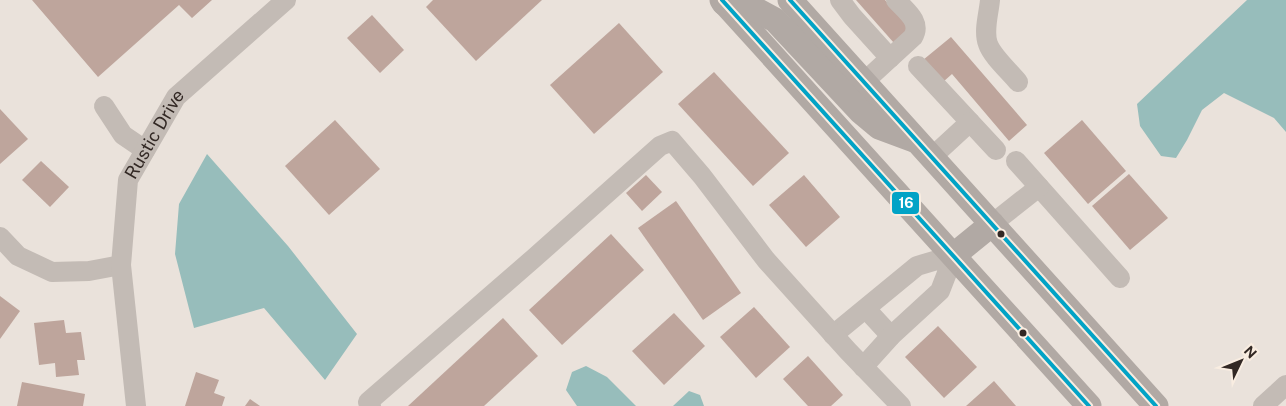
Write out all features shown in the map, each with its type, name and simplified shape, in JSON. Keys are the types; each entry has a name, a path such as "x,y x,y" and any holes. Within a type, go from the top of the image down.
{"main road":[{"path":"790,0 1156,406"},
{"path":"723,1 751,7 775,20 861,112 879,127 925,150"},
{"path":"723,1 1089,406"},
{"path":"954,255 992,224"}],"street":[{"name":"Rustic Drive","path":"136,406 121,265 128,180 176,97 286,0"},
{"path":"840,0 890,58"},
{"path":"864,82 913,37 917,31 916,22 896,0"},
{"path":"990,0 986,32 988,44 992,52 1018,82"},
{"path":"918,66 996,150"},
{"path":"104,106 123,134 146,150"},
{"path":"925,150 970,122"},
{"path":"371,406 368,402 660,146 672,141 702,176 766,260 901,406"},
{"path":"1016,161 1120,278"},
{"path":"992,224 1039,187"},
{"path":"0,237 18,256 52,272 88,271 121,265"},
{"path":"834,335 916,266 954,255"},
{"path":"863,367 891,336 940,291 954,255"},
{"path":"866,309 891,336"},
{"path":"1263,406 1286,386"}],"water":[{"path":"1247,0 1286,0 1286,132 1274,118 1224,93 1202,110 1176,158 1161,156 1140,126 1137,104"},
{"path":"207,154 288,246 357,334 325,380 264,308 194,328 175,254 179,204"},
{"path":"586,366 607,377 636,406 577,406 566,390 572,372"},
{"path":"689,391 700,395 704,406 673,406"}],"building":[{"path":"32,0 212,0 192,18 179,5 98,77"},
{"path":"433,0 542,0 476,61 426,7"},
{"path":"856,0 885,0 910,29 894,43"},
{"path":"372,15 404,50 380,73 347,38"},
{"path":"619,23 663,72 594,134 550,85"},
{"path":"951,37 1027,125 1009,141 952,74 943,82 923,60"},
{"path":"714,72 789,153 753,186 678,104"},
{"path":"0,109 28,139 0,164"},
{"path":"335,120 380,169 329,215 285,166"},
{"path":"1082,120 1126,171 1088,204 1044,153"},
{"path":"41,161 69,187 50,207 22,180"},
{"path":"1129,174 1168,218 1130,250 1092,206"},
{"path":"646,175 662,192 642,211 626,193"},
{"path":"804,175 840,217 806,247 769,205"},
{"path":"676,201 741,293 703,320 638,228"},
{"path":"611,234 644,270 562,345 529,310"},
{"path":"0,296 20,311 0,339"},
{"path":"754,307 790,347 756,378 720,337"},
{"path":"674,313 705,346 664,385 632,351"},
{"path":"503,318 538,356 484,406 408,406"},
{"path":"64,320 66,333 81,332 85,360 77,360 79,375 56,377 55,363 39,365 34,323"},
{"path":"938,326 977,367 944,398 905,357"},
{"path":"808,356 843,395 831,406 808,406 783,379"},
{"path":"196,372 219,380 214,393 225,397 222,406 185,406"},
{"path":"994,381 1016,406 966,406"},
{"path":"22,382 85,394 83,406 17,406"},
{"path":"250,399 260,406 245,406"}],"transit line":[{"name":"16","path":"722,0 1089,406"},
{"name":"16","path":"790,0 1156,406"}]}
